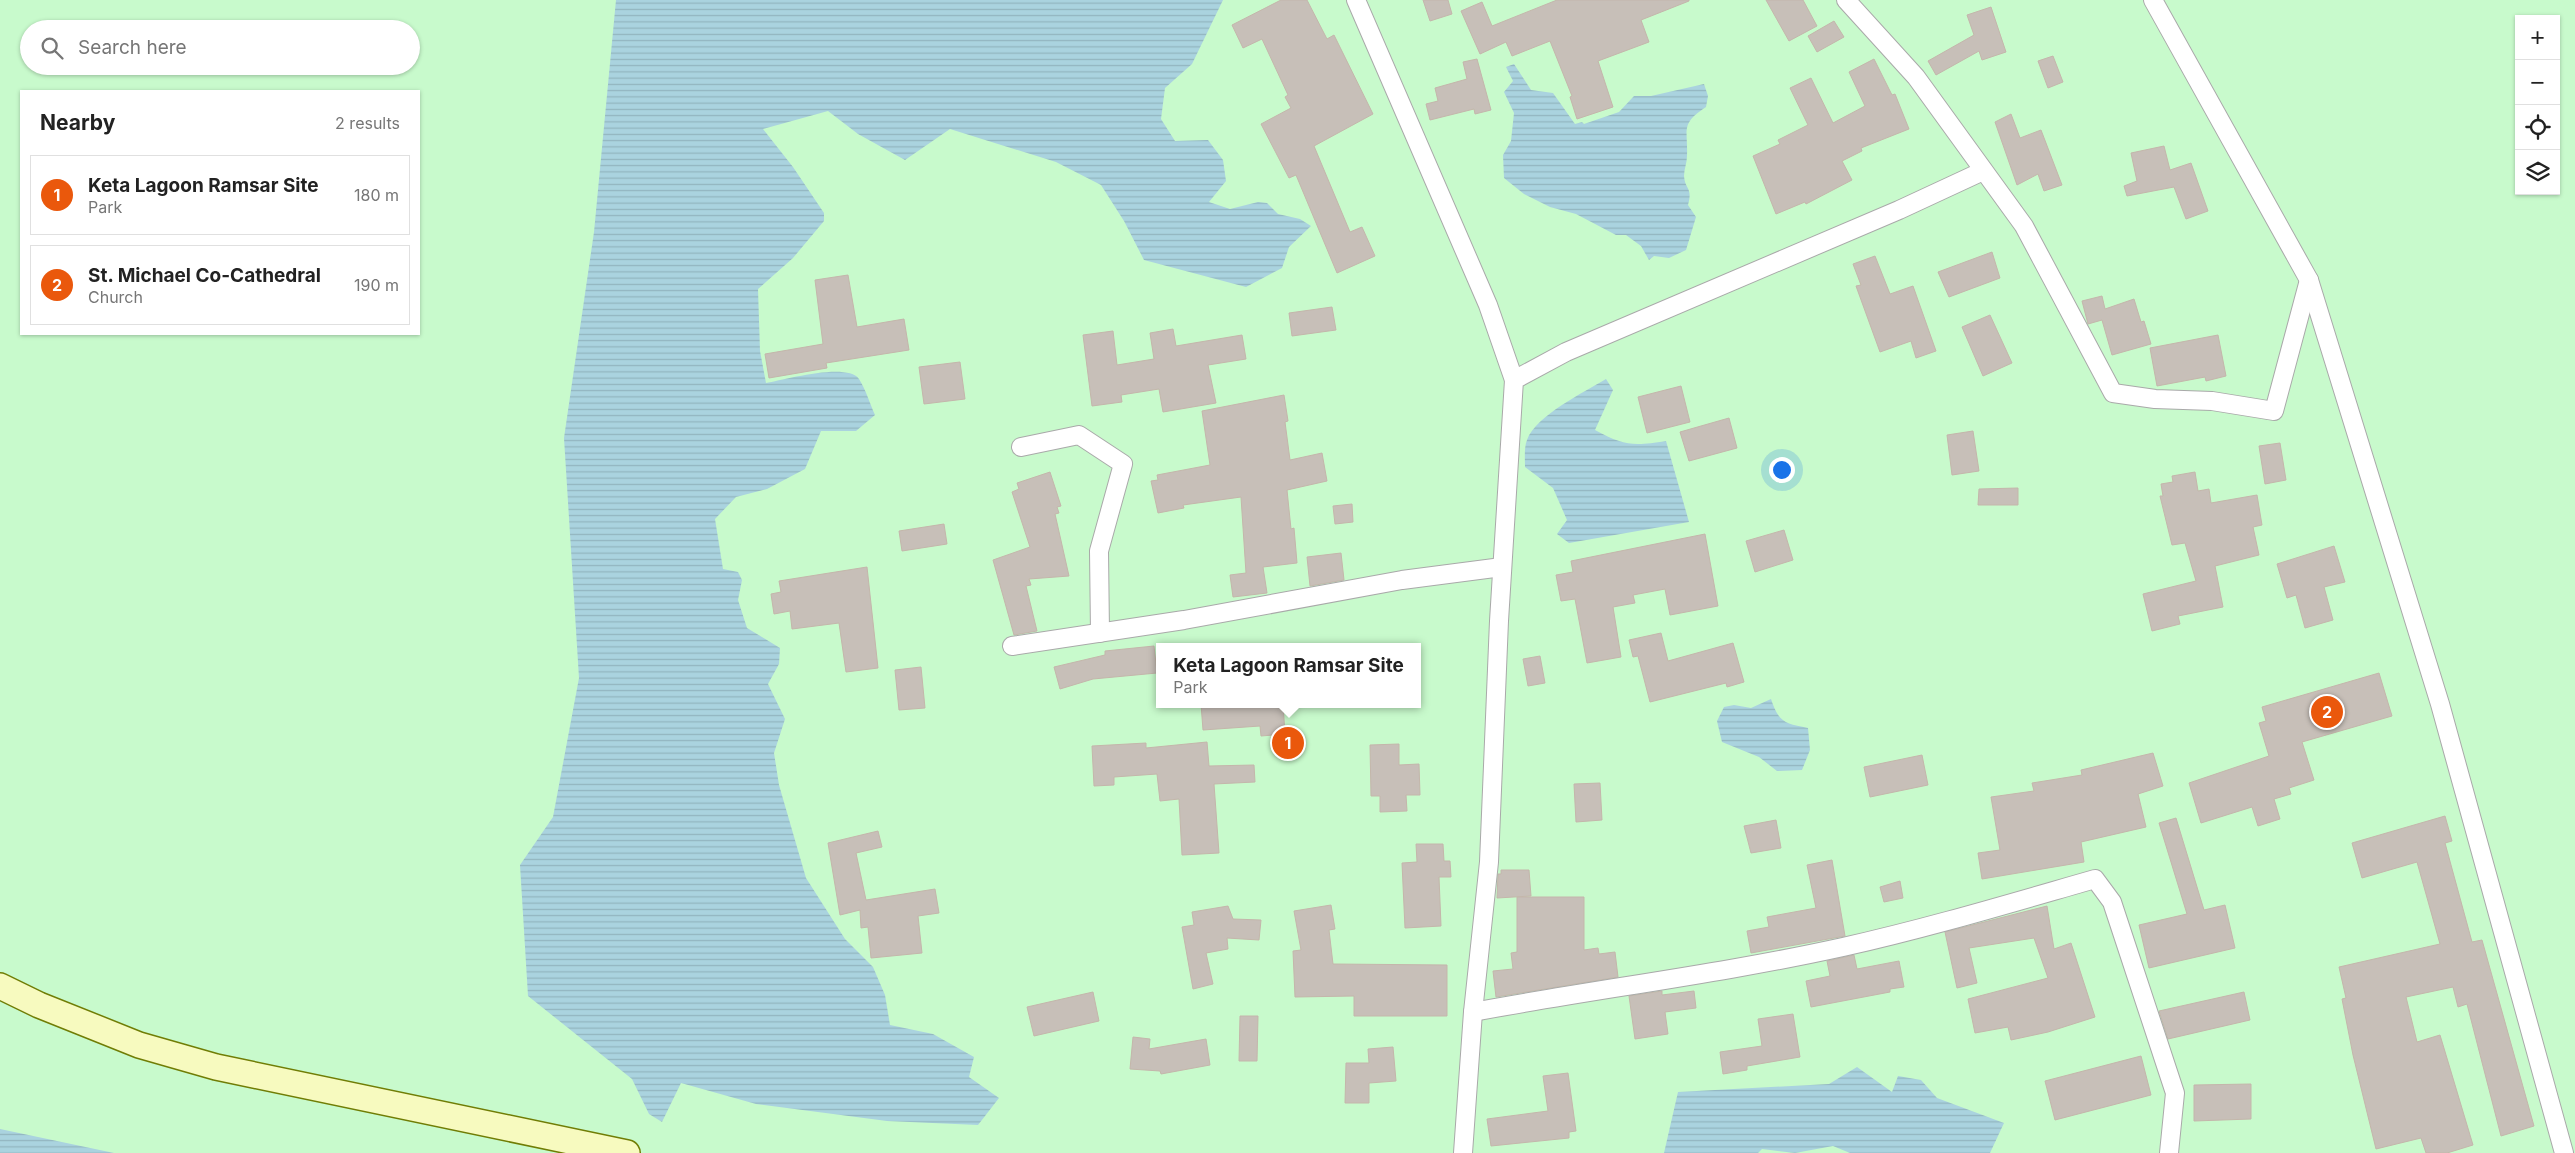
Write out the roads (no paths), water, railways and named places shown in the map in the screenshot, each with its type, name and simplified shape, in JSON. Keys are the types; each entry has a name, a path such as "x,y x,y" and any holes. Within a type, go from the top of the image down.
{"main road":[{"path":"0,986 39,1005 139,1045 216,1067 627,1153"}],"street":[{"path":"1356,0 1488,305 1514,380 1502,567 1489,862 1473,1012 1463,1153"},
{"path":"1846,0 1916,77 2024,226 2113,394 2155,399 2212,401 2274,411 2309,280"},
{"path":"2153,0 2309,280 2440,704 2564,1153"},
{"path":"1514,380 1566,352 1899,210 1983,171"},
{"path":"1021,447 1079,435 1123,464 1099,551 1100,633"},
{"path":"1012,646 1184,620 1402,580 1502,567"},
{"path":"1473,1012 1700,974 1842,947 1974,914 2095,878 2112,902 2174,1093 2169,1153"}],"water":[{"path":"616,0 1223,0 1192,64 1165,88 1161,119 1175,141 1208,140 1223,160 1226,181 1209,202 1230,209 1258,202 1267,203 1278,214 1300,219 1311,226 1289,247 1282,268 1246,287 1144,260 1124,221 1101,185 1056,162 950,129 905,160 858,134 828,111 763,129 793,167 824,213 824,221 793,258 758,289 760,351 766,383 829,372 852,374 859,379 875,415 856,431 821,431 805,469 767,489 736,497 715,519 723,569 738,572 742,580 738,600 747,628 780,648 779,664 768,684 785,719 774,753 779,785 806,878 845,939 873,967 885,995 890,1025 933,1034 974,1057 969,1077 999,1098 978,1125 887,1121 756,1104 681,1083 662,1122 649,1114 632,1079 528,996 520,865 553,817 579,678 564,438 594,232"},
{"path":"1514,64 1531,90 1553,93 1575,124 1582,122 1584,124 1619,112 1634,96 1651,96 1704,84 1708,96 1706,107 1692,118 1687,128 1687,159 1684,176 1690,195 1688,205 1696,217 1686,250 1669,258 1654,256 1649,260 1641,246 1626,235 1616,235 1576,214 1550,207 1524,194 1504,178 1503,155 1511,141 1514,113 1504,92 1513,81 1506,67"},
{"path":"1606,379 1613,390 1595,430 1622,442 1645,444 1666,441 1689,522 1569,543 1557,534 1567,520 1553,488 1525,467 1526,443 1532,431 1550,413"},
{"path":"1771,699 1777,713 1784,721 1808,728 1810,750 1802,770 1777,771 1759,757 1722,742 1717,721 1724,707 1734,705 1751,708"},
{"path":"1857,1067 1892,1092 1898,1076 1921,1080 1937,1098 2004,1123 1990,1153 1850,1153 1833,1146 1795,1153 1762,1149 1758,1153 1664,1153 1678,1092 1829,1084"},
{"path":"0,1129 114,1153 0,1153"}],"place":[{"name":"St. Michael Co-Cathedral","path":"2327,712"},
{"name":"Keta Lagoon Ramsar Site","path":"1288,743"}]}
